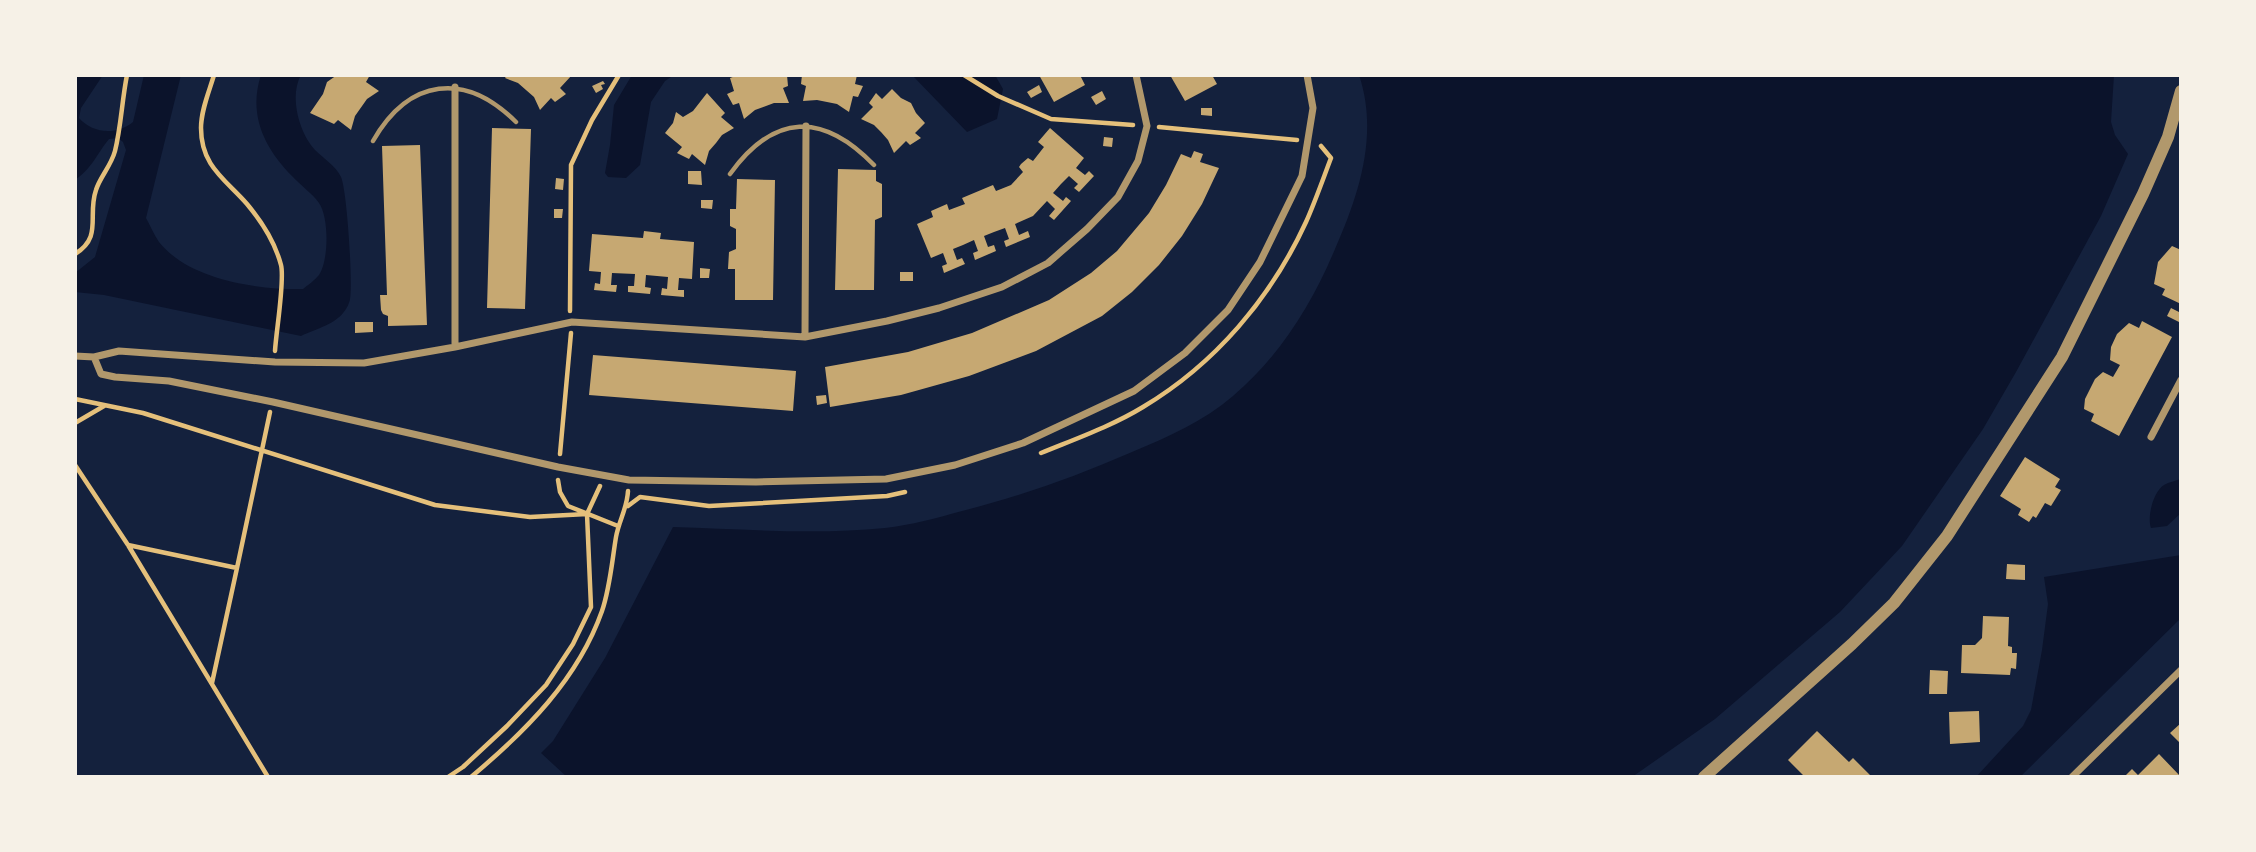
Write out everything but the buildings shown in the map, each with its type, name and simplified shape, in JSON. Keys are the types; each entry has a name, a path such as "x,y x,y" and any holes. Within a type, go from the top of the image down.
{"street":[{"path":"75,356 94,356 119,351 275,362 364,363 572,322 805,337 939,308 1002,287 1048,263 1118,197 1138,161 1147,126 1136,75"},
{"path":"94,356 102,374 114,377 169,381 558,467 629,480 886,480 955,465 1023,443 1134,391 1185,353 1228,310 1261,262 1302,176 1313,108 1307,75"},
{"path":"455,87 455,347"},
{"path":"1704,777 1809,685 1894,603 1947,536 2062,356 2143,194 2168,137 2181,91"},
{"path":"805,337 806,126"},
{"path":"2151,437 2181,380"},
{"path":"2072,777 2181,670"}],"lane":[{"path":"373,141 392,113 408,100 432,90 455,87 479,94 500,105 516,122"},
{"path":"730,174 744,154 758,142 783,130 806,126 832,132 856,146 874,165"}],"path":[{"path":"75,254 86,247 93,232 93,201 116,142 127,75"},
{"path":"214,75 203,111 201,129 204,148 220,178 244,201 266,230 282,268 275,362"},
{"path":"618,526 568,506 560,492 558,467 564,432 572,322 569,299 571,165 592,120 619,75"},
{"path":"964,75 998,96 1051,120 1307,140 1317,142 1331,158 1306,223 1279,272 1245,320 1197,370 1142,408 1040,453"},
{"path":"75,399 143,413 435,505 530,516 587,514"},
{"path":"212,685 273,402"},
{"path":"75,424 106,405"},
{"path":"75,465 128,545 268,777"},
{"path":"448,777 507,726 546,685 573,644 591,607 587,514 606,475"},
{"path":"471,777 515,740 556,695 590,640 603,608 618,526 628,506 629,480"},
{"path":"628,506 640,497 709,506 887,496 911,491"},
{"path":"128,545 237,568"}],"water":[{"path":"75,75 103,75 81,108 79,118 97,130 112,131 133,122 144,75 181,75 146,218 155,236 172,255 206,274 246,285 303,289 317,277 325,259 325,218 319,203 282,165 266,142 256,103 261,75 301,75 296,93 300,124 309,143 339,173 343,185 351,290 349,303 342,314 332,322 301,336 104,295 75,292 75,273 95,257 126,150 118,138 109,139 91,165 75,180"},
{"path":"632,75 674,75 665,81 651,102 640,165 626,178 608,177 605,173 614,105"},
{"path":"912,75 995,75 1003,89 997,119 967,132"},
{"path":"1359,75 2114,75 2111,122 2115,135 2128,154 2101,216 2016,372 1983,429 1902,546 1840,612 1715,719 1632,777 567,777 541,753 553,741 605,658 673,527 832,531 885,528 924,521 1006,499 1091,469 1185,428 1233,396 1266,364 1293,328 1316,290 1344,228 1364,164 1367,142 1365,97"},
{"path":"2181,479 2181,513 2167,526 2151,528 2150,511 2160,488"},
{"path":"2181,555 2181,618 2020,777 1976,777 2023,726 2031,710 2048,604 2044,577"}]}
